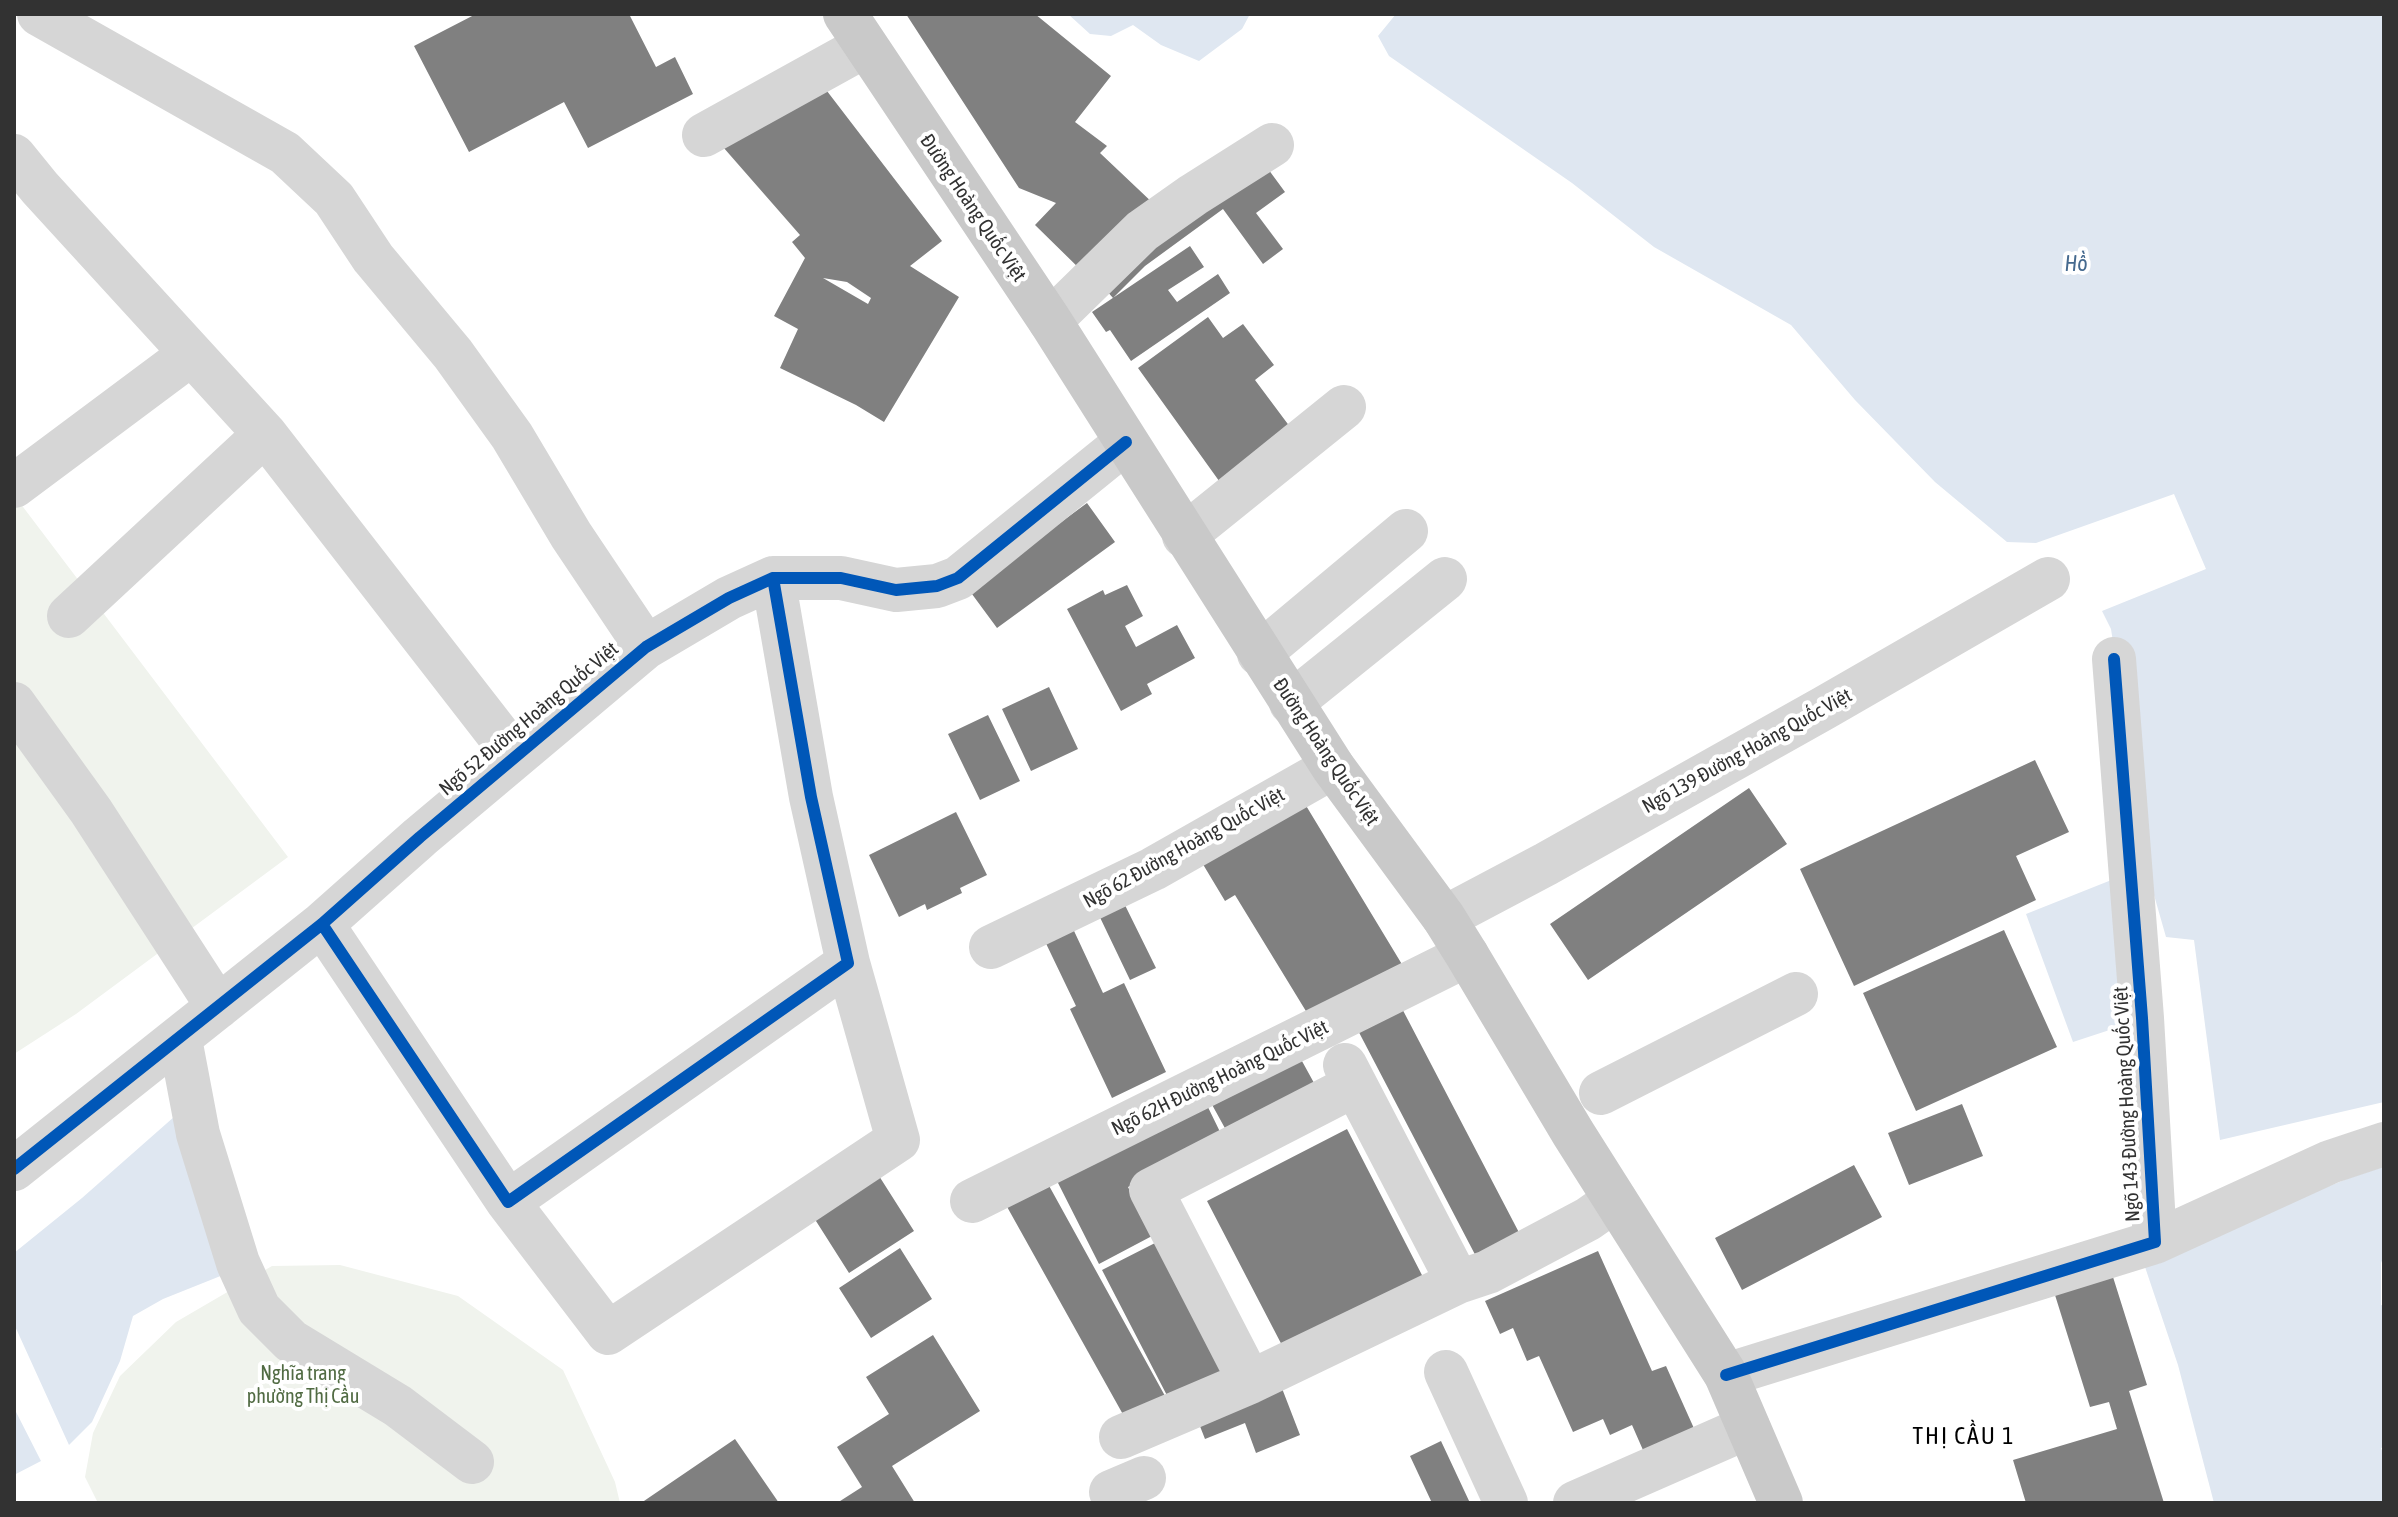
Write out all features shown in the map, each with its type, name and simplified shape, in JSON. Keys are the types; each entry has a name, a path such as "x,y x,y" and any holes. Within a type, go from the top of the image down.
{"main road":[{"name":"Đường Hoàng Quốc Việt","path":"855,30 1050,321 1333,767 1444,918 1615,1200 1726,1375 1781,1503"}],"street":[{"path":"39,14 285,153 334,199 373,258 453,354 512,436 571,535 646,647"},
{"path":"704,135 855,30"},
{"path":"1050,321 1142,231 1272,145"},
{"path":"14,156 265,434 515,756"},
{"path":"14,486 191,354"},
{"path":"1184,536 1344,407"},
{"path":"69,616 265,434"},
{"name":"Ngõ 52 Đường Hoàng Quốc Việt","path":"14,1169 322,924 646,647 729,598 773,578 841,578 896,590 937,586 958,578 1126,442"},
{"path":"1259,654 1406,531"},
{"path":"322,924 508,1202 608,1333 898,1140 848,963 811,797 773,578"},
{"path":"1291,703 1445,579"},
{"name":"Ngõ 139 Đường Hoàng Quốc Việt","path":"1444,918 1657,802 2048,579"},
{"name":"Ngõ 143 Đường Hoàng Quốc Việt","path":"1726,1375 2155,1242 2142,1018 2114,659"},
{"path":"14,704 91,811 218,1007"},
{"name":"Ngõ 62 Đường Hoàng Quốc Việt","path":"991,947 1153,869 1333,767"},
{"name":"Ngõ 62H Đường Hoàng Quốc Việt","path":"972,1201 1467,955"},
{"path":"508,1202 848,963"},
{"path":"1601,1093 1796,994"},
{"path":"180,1039 198,1134 238,1263 259,1309 291,1341 398,1406 472,1462"},
{"path":"1250,1382 1151,1190 1350,1075 1458,1282"},
{"path":"2155,1242 2330,1162 2384,1144"},
{"path":"1121,1437 1250,1382 1458,1282 1488,1272 1588,1219 1615,1200"},
{"path":"1446,1372 1506,1503"},
{"path":"1575,1503 1748,1427"}],"green space":[{"path":"14,495 288,857 76,1014 14,1054"},
{"name":"Nghĩa trang phường Thị Cầu","path":"340,1265 458,1296 563,1370 615,1482 620,1503 98,1503 85,1477 93,1433 120,1376 176,1322 272,1266"}],"water":[{"path":"1068,14 1250,14 1242,29 1199,61 1161,45 1133,25 1111,36 1090,34"},
{"name":"Hồ","path":"1396,14 2384,14 2384,1102 2220,1140 2194,940 2166,937 2150,881 2111,629 2102,611 2206,569 2174,494 2036,543 2007,542 1935,482 1855,400 1791,325 1654,247 1572,183 1389,56 1378,36"},
{"path":"2124,875 2137,1021 2073,1042 2026,914"},
{"path":"183,1109 228,1273 163,1299 133,1316 120,1361 92,1422 69,1445 14,1324 14,1253"},
{"path":"2384,1164 2381,1305 2384,1306 2384,1447 2381,1448 2384,1456 2384,1503 2214,1503 2178,1365 2144,1264 2161,1254"},
{"path":"14,1408 41,1461 14,1475"}],"building":[{"path":"476,14 629,14 656,67 675,57 693,94 588,148 564,102 469,152 414,46"},
{"path":"906,14 1035,14 1111,76 1075,122 1107,146 1100,153 1156,206 1086,275 1035,225 1056,203 1019,188"},
{"path":"817,78 942,241 910,266 959,297 884,422 780,368 798,329 774,316 805,258 792,242 800,235 716,139","holes":["823,278 847,282 871,298 868,304"]},
{"path":"1260,158 1285,192 1256,213 1283,249 1263,264 1223,209 1145,266 1113,298 1098,281"},
{"path":"1190,246 1204,267 1168,290 1177,302 1218,274 1230,293 1131,361 1110,330 1106,332 1092,312"},
{"path":"1208,317 1223,338 1243,324 1274,365 1255,380 1299,439 1227,492 1138,368"},
{"path":"1087,503 1115,542 997,628 969,590"},
{"path":"1127,585 1143,616 1125,626 1136,647 1177,625 1195,658 1147,684 1152,694 1121,711 1067,609 1103,590 1105,595"},
{"path":"1049,687 1078,749 1031,771 1002,709"},
{"path":"988,715 1020,781 980,800 948,734"},
{"path":"2035,760 2069,832 2016,856 2036,900 1854,986 1800,869"},
{"path":"1749,788 1787,844 1588,980 1550,924"},
{"path":"1302,799 1403,966 1312,1021 1235,895 1225,901 1201,861"},
{"path":"956,812 987,875 960,888 962,893 927,910 925,904 899,917 869,855"},
{"path":"1120,895 1156,968 1130,980 1095,907"},
{"path":"1068,918 1103,993 1124,983 1166,1072 1112,1098 1070,1009 1076,1006 1040,931"},
{"path":"2004,930 2057,1047 1916,1111 1863,993"},
{"path":"1396,997 1525,1244 1481,1266 1352,1019"},
{"path":"1297,1052 1319,1092 1232,1141 1210,1101"},
{"path":"1204,1099 1223,1138 1128,1187 1152,1236 1099,1264 1055,1177"},
{"path":"1962,1104 1983,1156 1909,1185 1888,1133"},
{"path":"1347,1129 1425,1281 1286,1353 1207,1201"},
{"path":"1854,1165 1882,1217 1742,1290 1715,1238"},
{"path":"874,1168 914,1231 849,1273 809,1210"},
{"path":"1042,1173 1170,1405 1130,1427 1001,1196"},
{"path":"1155,1243 1227,1382 1174,1409 1102,1270"},
{"path":"900,1248 932,1299 871,1338 839,1288"},
{"path":"1598,1251 1652,1371 1666,1366 1701,1444 1650,1466 1632,1425 1610,1435 1603,1419 1573,1432 1539,1356 1527,1361 1513,1328 1500,1334 1485,1301"},
{"path":"2113,1277 2147,1385 2129,1391 2164,1503 2026,1503 2013,1460 2117,1429 2109,1402 2090,1407 2055,1295"},
{"path":"933,1335 980,1411 892,1466 915,1503 837,1503 862,1487 837,1447 889,1414 866,1377"},
{"path":"1278,1378 1300,1435 1256,1453 1245,1423 1205,1439 1194,1411"},
{"path":"735,1439 779,1503 641,1503"},
{"path":"1441,1441 1470,1503 1432,1503 1410,1456"}],"cycle path":[{"path":"14,1169 322,924 420,837 646,647 729,598 773,578 841,578 896,590 937,586 958,578 1126,442"},
{"path":"322,924 508,1202 848,963 811,797 773,578"},
{"path":"1726,1375 2155,1242 2142,1018 2114,659"}],"district":[{"name":"THỊ CẦU 1","path":"1964,1436"}]}
